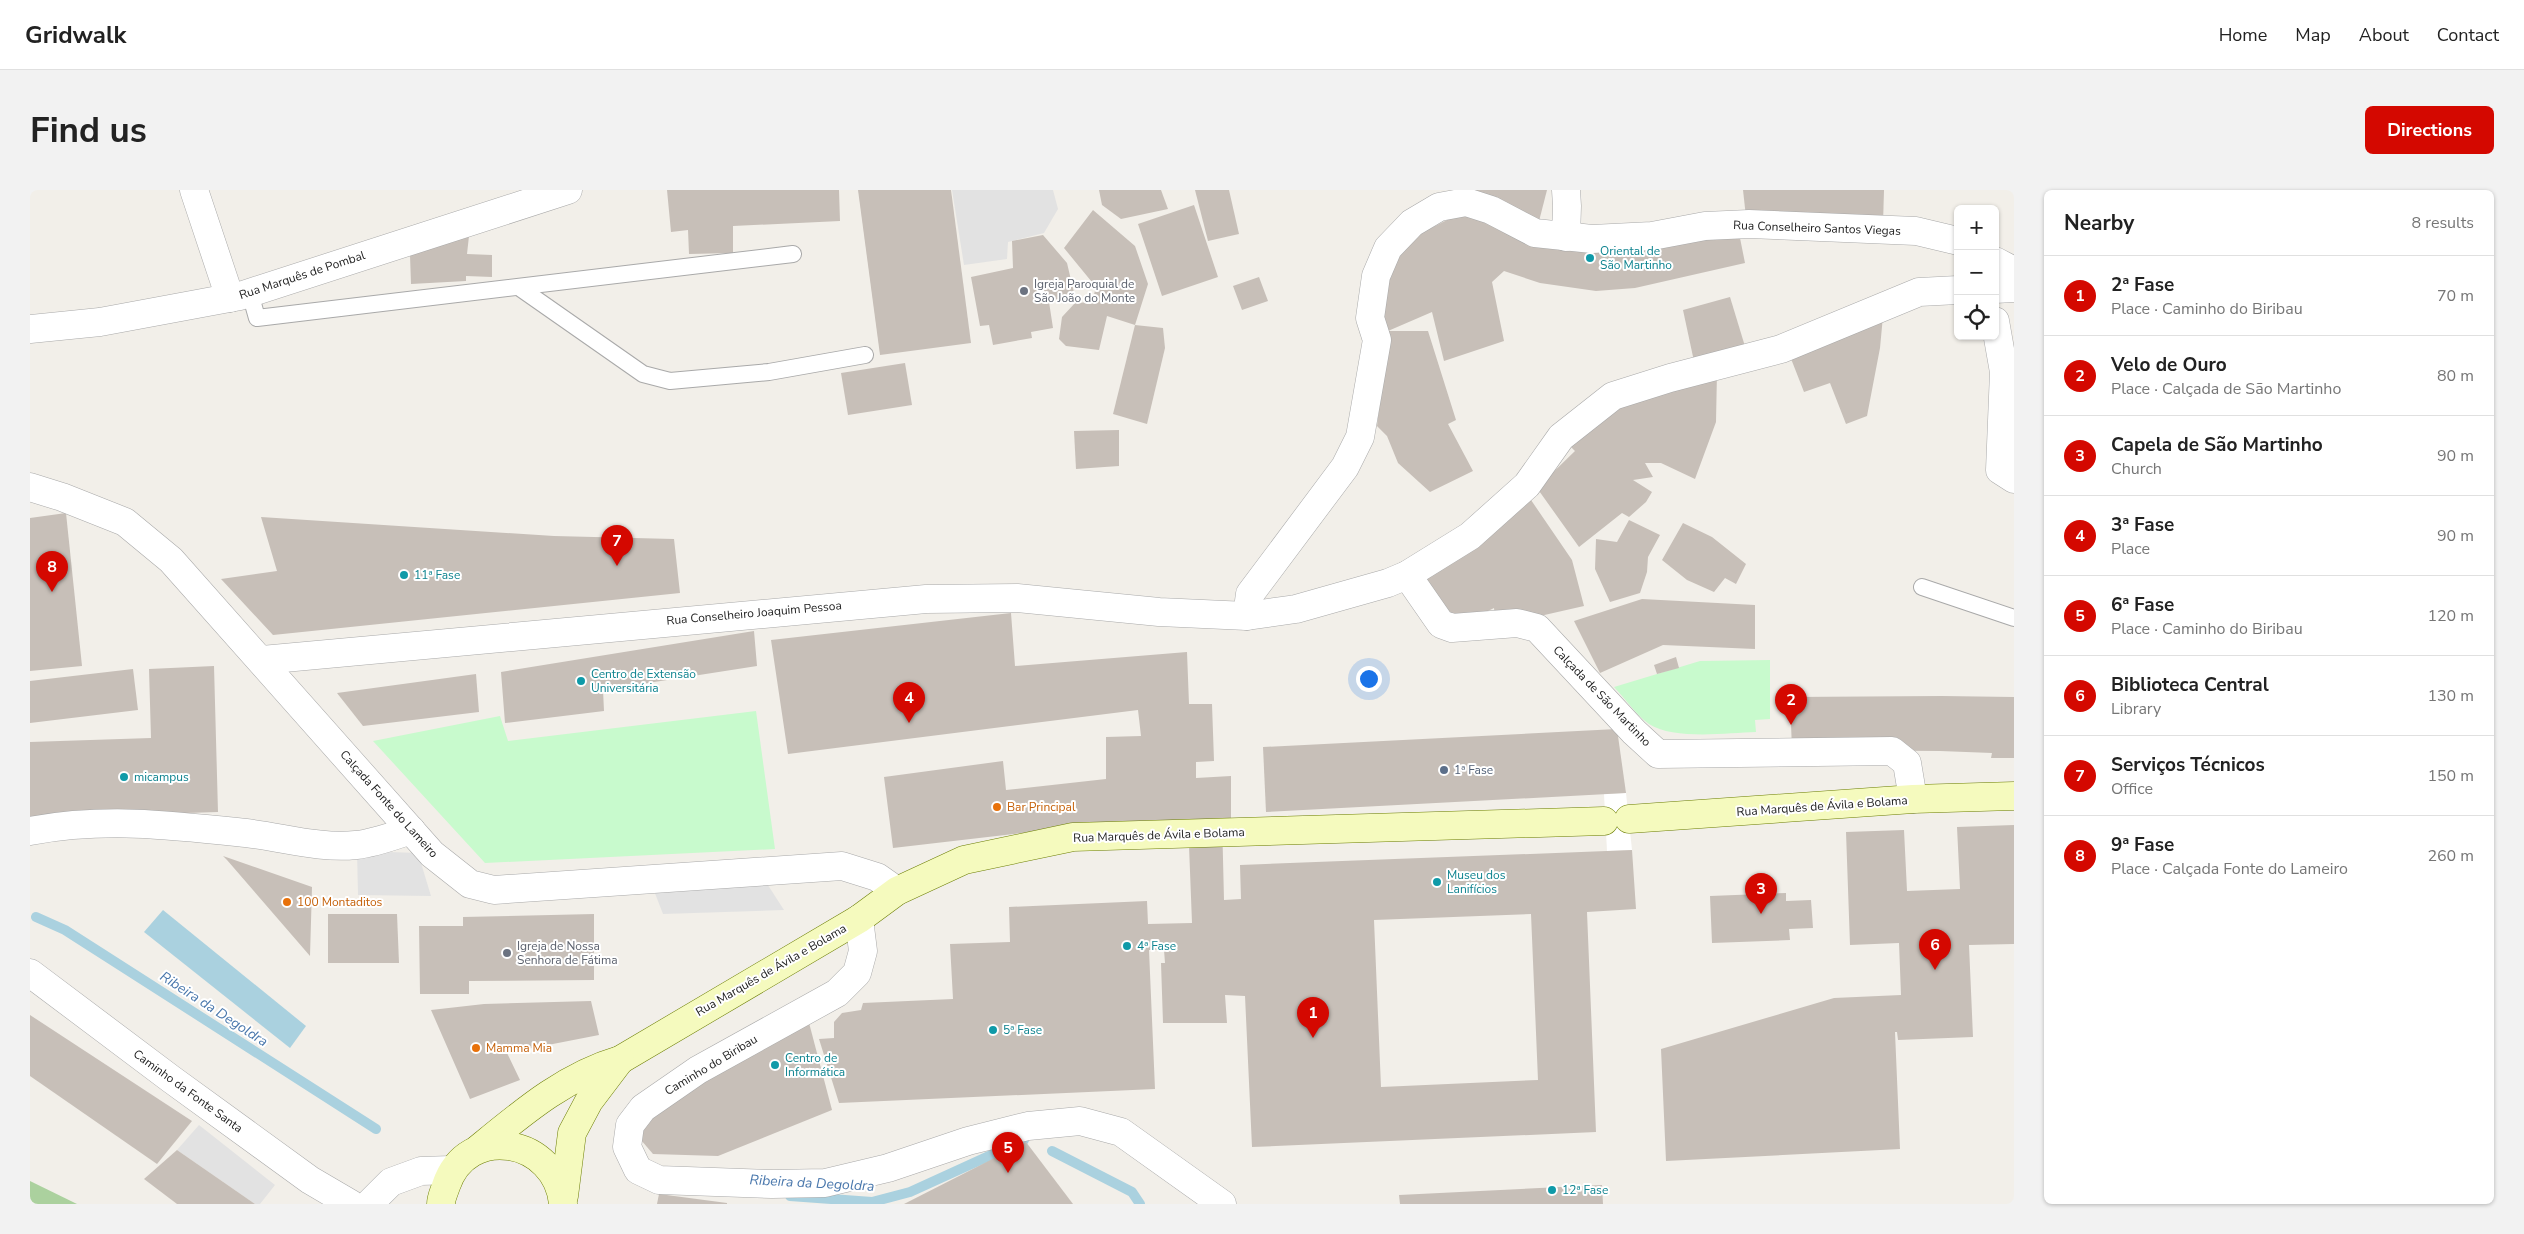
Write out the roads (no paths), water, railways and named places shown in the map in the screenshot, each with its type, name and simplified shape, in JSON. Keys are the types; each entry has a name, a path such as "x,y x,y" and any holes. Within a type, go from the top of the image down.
{"main road":[{"name":"Rua Marquês de Ávila e Bolama","path":"451,1170 557,1088 596,1067 620,1060 859,919 897,891 964,860 1073,837 1617,820 1913,799 2014,796"},
{"name":"Rua Marquês de Ávila e Bolama","path":"563,1203 572,1133 589,1101 620,1060"},
{"path":"478,1149 497,1145 516,1147 534,1154 549,1167 559,1184 563,1203"},
{"path":"441,1204 451,1170"}],"street":[{"path":"194,190 240,296"},
{"name":"Rua Marquês de Pombal","path":"30,329 100,322 240,296 568,190"},
{"path":"1566,190 1566,237"},
{"name":"Rua Conselheiro Santos Viegas","path":"1248,616 1250,594 1345,467 1360,438 1377,340 1370,318 1376,276 1388,248 1412,223 1439,207 1466,202 1491,210 1535,232 1592,239 1652,236 1705,226 1749,224 1916,231 1954,240"},
{"path":"1999,263 2014,271"},
{"path":"1999,289 2014,288"},
{"name":"Rua Conselheiro Joaquim Pessoa","path":"262,660 756,613 926,599 1016,598 1159,612 1248,616 1296,609 1388,583 1407,575 1470,536 1527,485 1560,437 1613,396 1678,376 1781,349 1919,292 1954,290"},
{"path":"1998,340 2004,372 2000,470 2014,479"},
{"name":"Calçada Fonte do Lameiro","path":"30,488 62,497 125,522 172,560 432,854 470,884 494,890 842,866 877,877 897,891"},
{"name":"Calçada de São Martinho","path":"1407,575 1441,624 1452,628 1517,623 1538,628 1634,732 1658,754 1892,751 1907,763 1913,799"},
{"path":"30,831 67,824 148,823 265,835 335,846 371,842 411,830"},
{"name":"Caminho do Biribau","path":"859,919 863,951 857,973 837,992 698,1070 643,1108 630,1125 627,1147 638,1170 659,1180 772,1184 825,1183 888,1168 968,1141 1028,1126 1080,1122 1121,1132 1222,1204"},
{"name":"Caminho da Fonte Santa","path":"30,973 295,1169 351,1204"},
{"path":"369,1204 391,1182 421,1171 451,1170"}],"lane":[{"path":"240,296 257,318 793,254"},
{"path":"520,288 643,374 670,380 769,372 865,355"},
{"path":"1922,587 2014,618"}],"water":[{"path":"163,910 306,1026 290,1048 144,932"}],"waterway":[{"name":"Ribeira da Degoldra","path":"36,917 65,930 376,1129"},
{"name":"Ribeira da Degoldra","path":"790,1196 872,1202 910,1192 1024,1140"},
{"name":"Ribeira da Degoldra","path":"1052,1151 1132,1192 1140,1204"}],"place":[{"name":"Oriental de São Martinho","path":"1590,258"},
{"name":"Igreja Paroquial de São João do Monte","path":"1024,291"},
{"name":"Serviços Técnicos","path":"617,566"},
{"name":"11ª Fase","path":"404,575"},
{"name":"9ª Fase","path":"52,592"},
{"name":"Centro de Extensão Universitária","path":"581,681"},
{"name":"3ª Fase","path":"909,723"},
{"name":"Velo de Ouro","path":"1791,725"},
{"name":"1ª Fase","path":"1444,770"},
{"name":"micampus","path":"124,777"},
{"name":"Bar Principal","path":"997,807"},
{"name":"Museu dos Lanifícios","path":"1437,882"},
{"name":"100 Montaditos","path":"287,902"},
{"name":"Capela de São Martinho","path":"1761,914"},
{"name":"4ª Fase","path":"1127,946"},
{"name":"Igreja de Nossa Senhora de Fátima","path":"507,953"},
{"name":"Biblioteca Central","path":"1935,970"},
{"name":"5ª Fase","path":"993,1030"},
{"name":"2ª Fase","path":"1313,1038"},
{"name":"Mamma Mia","path":"476,1048"},
{"name":"Centro de Informática","path":"775,1065"},
{"name":"6ª Fase","path":"1008,1173"},
{"name":"12ª Fase","path":"1552,1190"}]}
